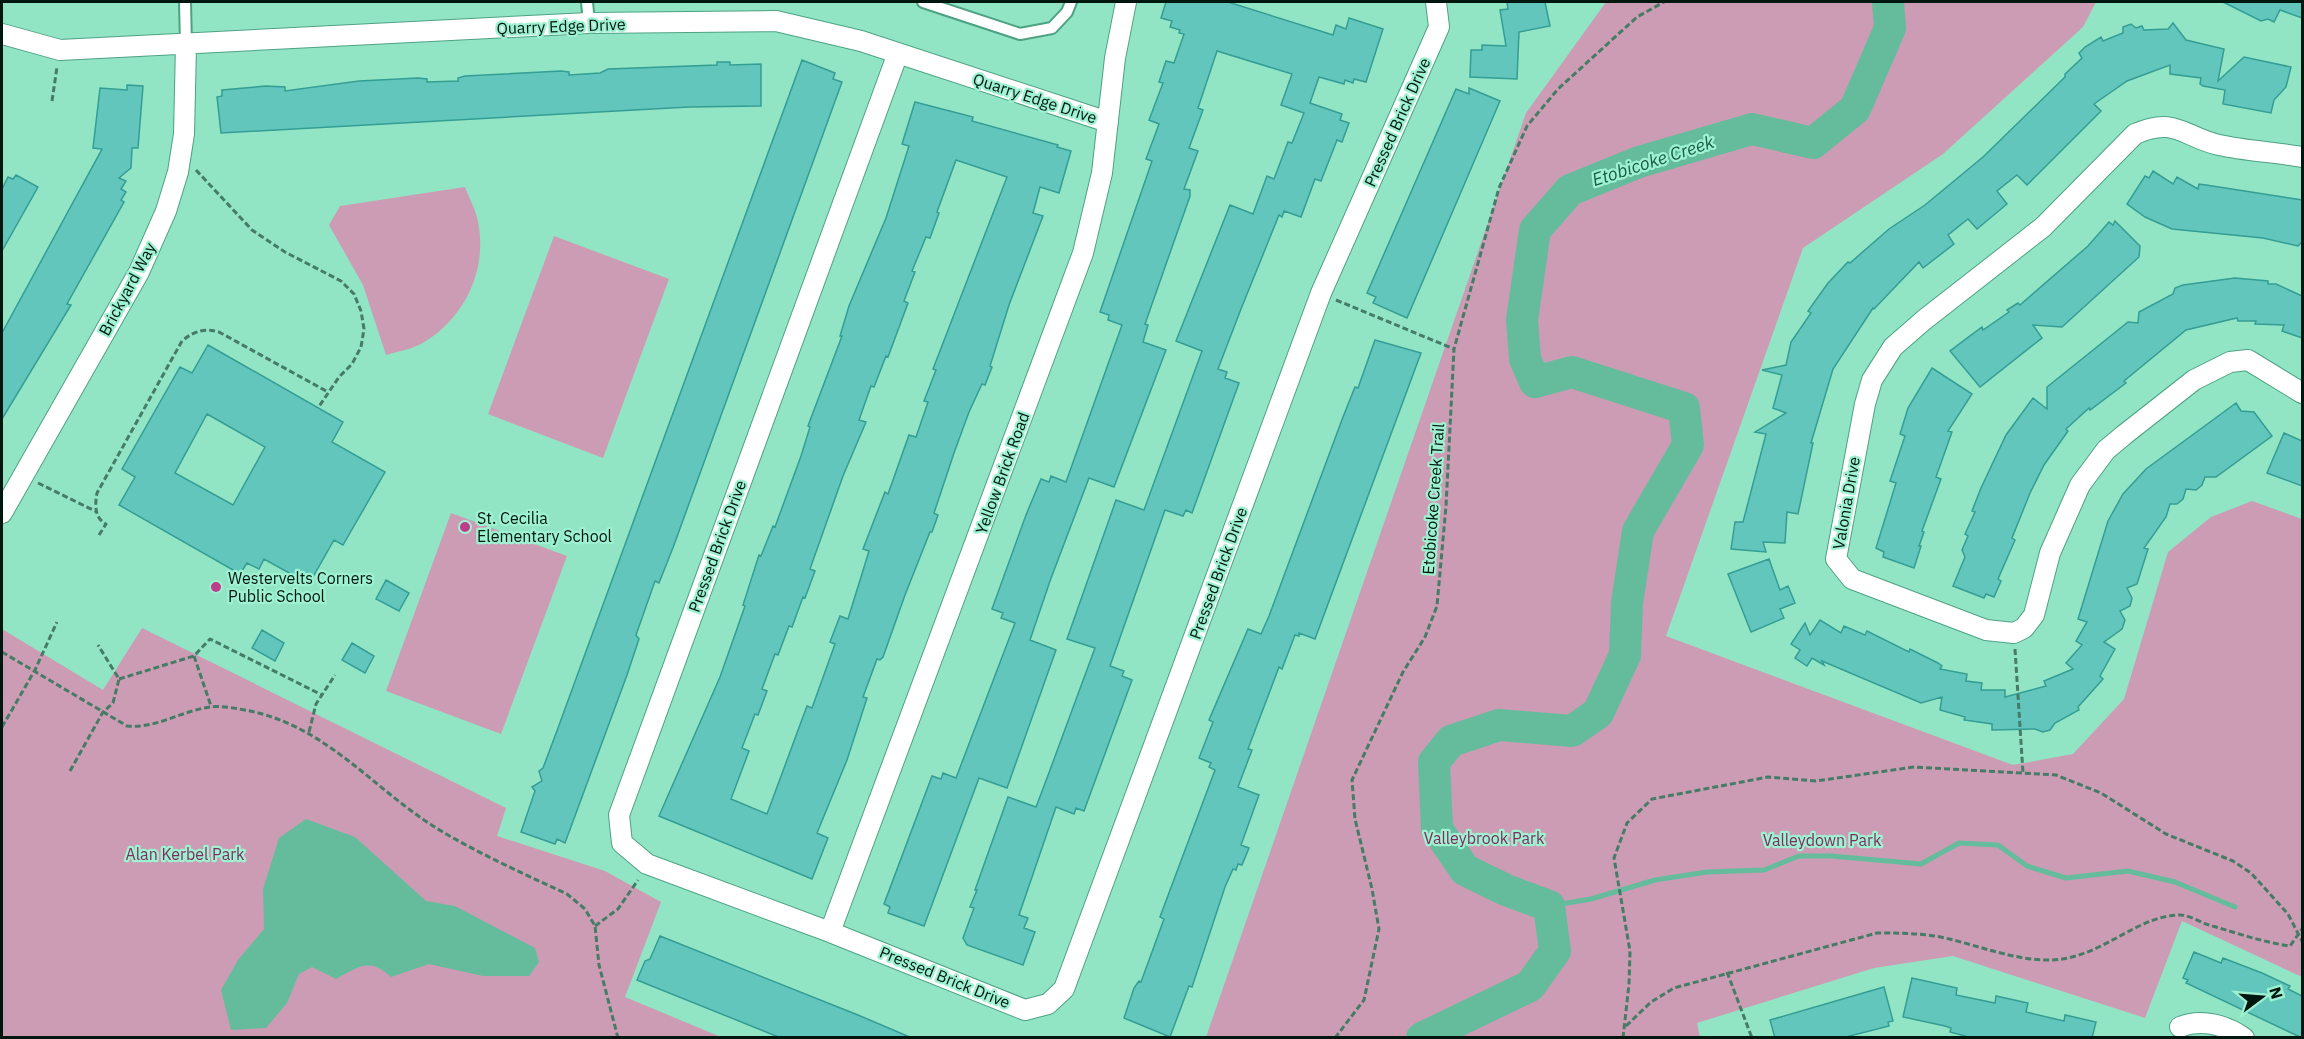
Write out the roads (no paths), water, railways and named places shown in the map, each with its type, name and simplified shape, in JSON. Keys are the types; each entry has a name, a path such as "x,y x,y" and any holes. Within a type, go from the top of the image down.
{"street":[{"name":"Yellow Brick Road","path":"830,932 1083,253 1102,173 1115,58 1126,2"},
{"name":"Pressed Brick Drive","path":"898,52 619,815 622,843 647,864 830,932 1025,1010 1048,1004 1065,989 1321,293 1439,27 1436,2"},
{"name":"Quarry Edge Drive","path":"2,34 60,50 590,23 776,21 820,30 898,52 1108,122"},
{"name":"Brickyard Way","path":"2,513 139,272 166,211 178,172 184,134 186,45"},
{"name":"Valonia Drive","path":"2302,157 2217,145 2174,126 2150,128 2135,134 2043,227 1893,347 1872,380 1855,450 1836,559 1852,579 1986,630 2014,633 2024,628 2034,615 2050,553 2080,484 2106,450 2194,380 2230,362 2248,360 2302,393"},
{"path":"2181,1027 2190,1023 2208,1024 2244,1038"}],"lane":[{"path":"185,2 186,45"},
{"path":"587,2 590,23"},
{"path":"923,2 1020,34 1052,28 1067,12 1071,2"}],"waterway":[{"name":"Etobicoke Creek","path":"1422,1038 1530,986 1555,951 1549,906 1506,890 1465,870 1437,829 1434,762 1451,741 1499,725 1572,731 1598,713 1625,655 1627,603 1638,531 1688,445 1684,408 1572,372 1535,382 1525,359 1522,320 1535,230 1570,190 1639,162 1752,129 1813,143 1855,109 1890,28 1888,2"},
{"path":"1549,906 1591,899 1655,880 1707,872 1764,870 1799,856 1832,856 1921,864 1959,843 1998,845 2027,866 2066,878 2128,871 2175,882 2235,907"}],"place":[{"name":"St. Cecilia Elementary School","path":"465,527"},
{"name":"Westervelts Corners Public School","path":"216,587"}],"park label":[{"name":"Valleybrook Park","path":"1484,838"},
{"name":"Valleydown Park","path":"1822,840"},
{"name":"Alan Kerbel Park","path":"185,854"}]}
